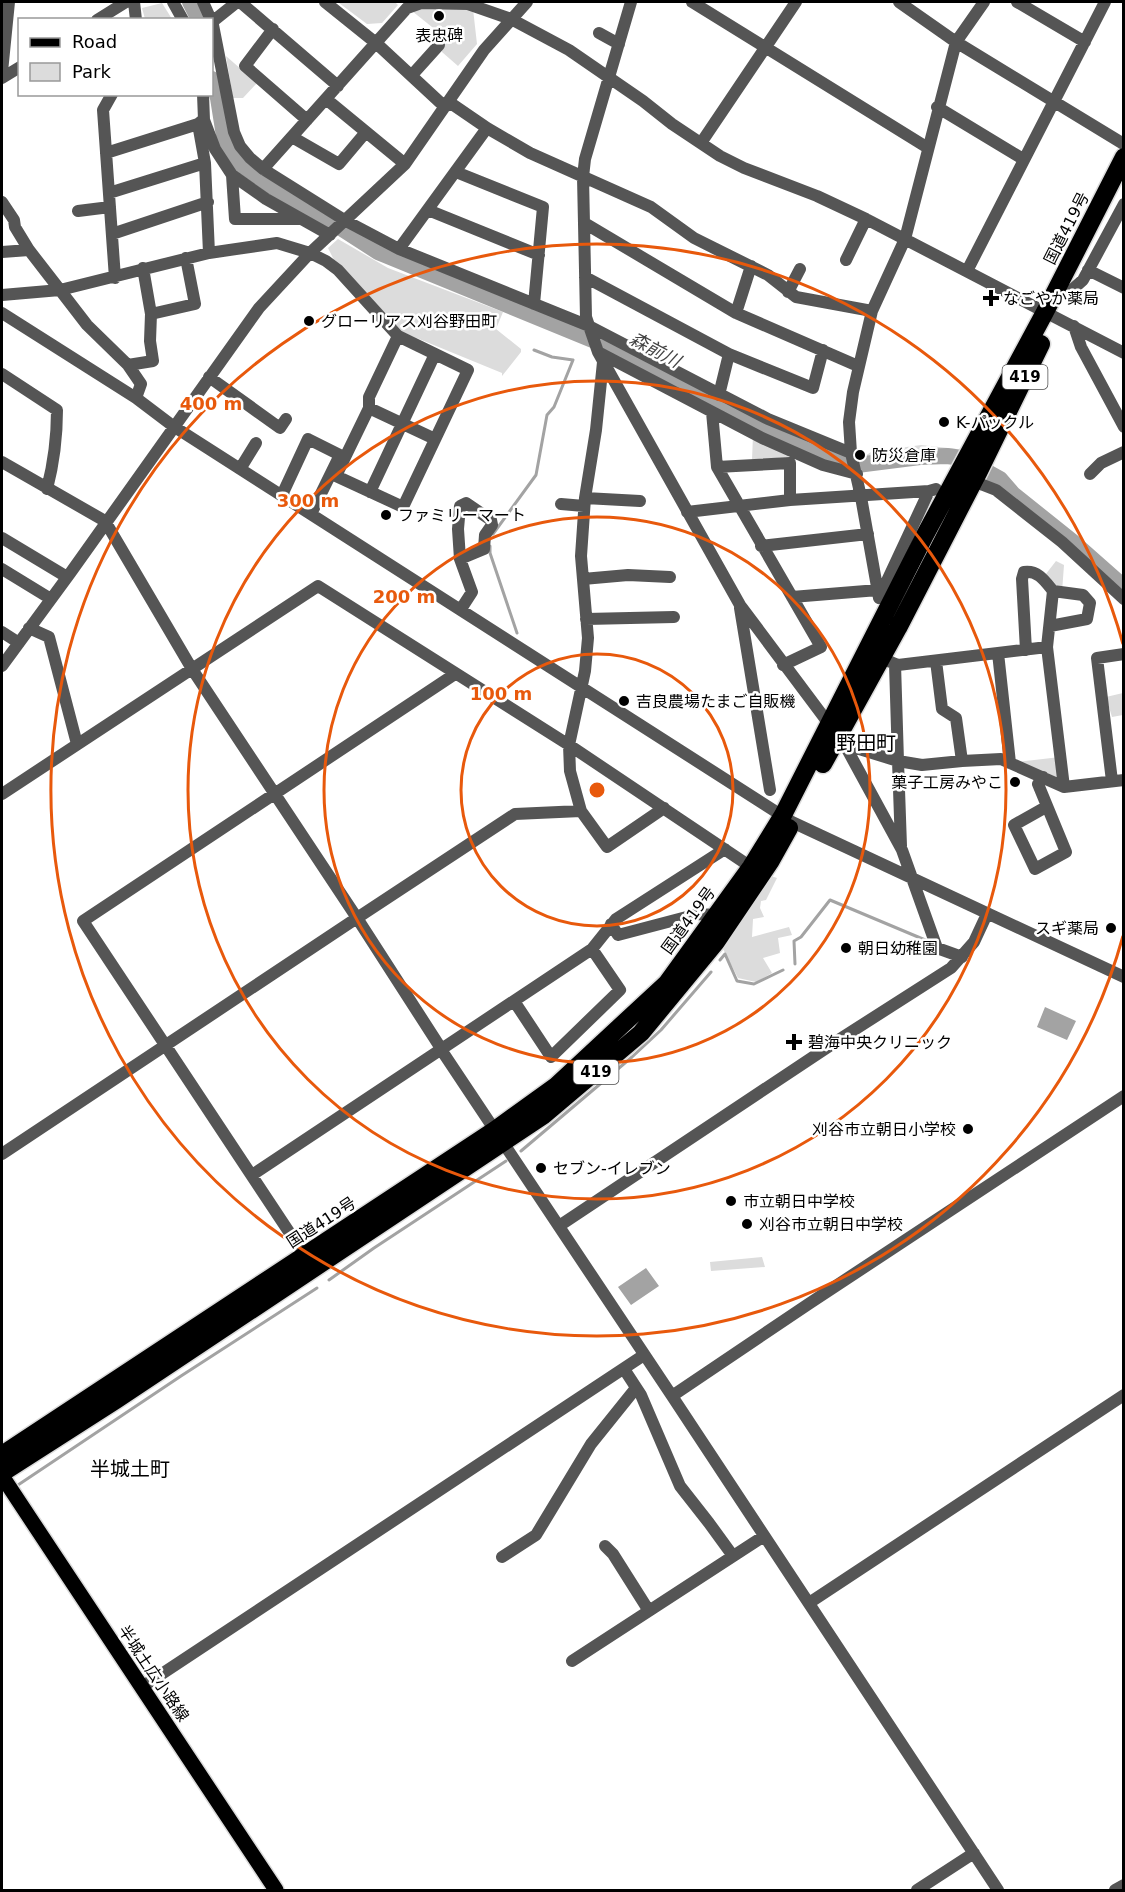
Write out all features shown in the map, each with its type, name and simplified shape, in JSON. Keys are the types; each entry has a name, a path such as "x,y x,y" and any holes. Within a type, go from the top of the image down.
{"highway":[{"name":"国道419号","path":"1060,293 1123,146"},
{"name":"国道419号","path":"2,1455 161,1348 305,1256 499,1136 544,1115 642,1033 716,942 770,862 788,819 836,735 888,661 971,473 1049,314 1124,183"},
{"name":"国道419号","path":"836,735 925,535 971,473 982,430 1049,314"},
{"name":"国道419号","path":"6,1482 116,1400 499,1136 667,983 788,819"}],"main road":[{"name":"半城土広小路線","path":"6,1482 276,1890"}],"street":[{"path":"2,72 9,2"},
{"path":"100,18 126,2"},
{"path":"134,2 136,18"},
{"path":"173,2 182,18"},
{"path":"203,2 211,18"},
{"path":"213,19 239,2 338,86"},
{"path":"325,2 447,105 530,153 651,207 694,238 768,275 796,297 872,311"},
{"path":"263,169 411,5 451,2 468,4 511,19 569,50 720,156 744,168 792,185 866,219 1124,353"},
{"path":"2,666 259,308 310,253 405,164 484,50 527,2"},
{"path":"631,2 585,159 583,177 586,225 586,317 600,357 740,605 836,735 902,850"},
{"path":"692,2 928,148"},
{"path":"701,143 796,2"},
{"path":"899,2 956,42 1123,146"},
{"path":"929,491 879,598 857,474 851,453 849,422 858,366 872,311 905,239 937,107 956,42 984,2"},
{"path":"1017,2 1085,42"},
{"path":"967,271 1105,2"},
{"path":"213,25 234,132 240,146 263,169 346,221 399,249 589,326 768,419 851,453"},
{"path":"273,29 245,66 307,120"},
{"path":"599,33 619,44"},
{"path":"412,75 439,45"},
{"path":"2,78 18,68"},
{"path":"111,96 103,110 116,278"},
{"path":"203,96 201,122 206,163 209,253"},
{"path":"326,99 405,164"},
{"path":"937,107 1023,159"},
{"path":"106,153 201,122"},
{"path":"201,122 232,175 266,199 330,235"},
{"path":"399,249 487,128"},
{"path":"292,137 339,164 366,132"},
{"path":"109,193 206,163"},
{"path":"456,172 543,207 534,304"},
{"path":"232,175 235,219 300,219"},
{"path":"112,234 208,202"},
{"path":"1060,293 1083,280 1124,204"},
{"path":"3,207 14,219 15,227 29,250 87,325 128,365 141,384 136,398"},
{"path":"78,211 110,207"},
{"path":"428,210 539,255"},
{"path":"846,260 866,219"},
{"path":"586,225 736,313 858,366"},
{"path":"2,295 60,290 116,278 143,268 209,253 277,243 310,253 326,261 338,270 401,337 468,370 403,507 336,476 370,409 369,397 401,337"},
{"path":"2,252 29,250"},
{"path":"151,314 195,304 186,258"},
{"path":"736,313 751,266"},
{"path":"128,365 153,360 150,341 151,314 143,268"},
{"path":"788,292 800,268"},
{"path":"1088,270 1124,288"},
{"path":"585,277 729,354 813,388 823,350"},
{"path":"2,313 136,398 173,426 788,819 1124,977"},
{"path":"1074,326 1081,347 1124,428"},
{"path":"370,492 435,354"},
{"path":"719,394 729,354"},
{"path":"600,357 762,438 813,460 857,474"},
{"path":"600,357 596,430 585,502 581,556 588,638 585,671 569,745 570,771 581,811 608,847 664,808"},
{"path":"2,374 57,410 57,442 46,489"},
{"path":"209,377 280,428 286,419"},
{"path":"370,409 435,439"},
{"path":"712,412 717,467 821,647 783,665"},
{"path":"282,495 308,439 340,455 311,514"},
{"path":"240,469 256,443"},
{"path":"1090,474 1101,463 1124,452"},
{"path":"2,462 105,521 192,669 998,1890"},
{"path":"717,467 790,463 790,500"},
{"path":"687,512 790,500 929,491 971,473 1053,535 1124,598"},
{"path":"561,504 640,501"},
{"path":"761,546 868,534"},
{"path":"2,538 67,578"},
{"path":"460,559 472,592 461,609"},
{"path":"2,569 51,599"},
{"path":"1026,650 1022,579 1024,572 1031,571 1043,578 1053,591 1047,647 1064,787"},
{"path":"583,579 628,575 670,577"},
{"path":"2,794 318,586 569,745 751,867"},
{"path":"792,597 878,590"},
{"path":"1050,626 1087,619 1090,603 1083,595 1053,591"},
{"path":"740,605 770,790"},
{"path":"586,619 674,617"},
{"path":"29,628 49,637 77,744"},
{"path":"2,632 19,643"},
{"path":"962,957 937,948 910,878 902,850 898,760 888,661 898,665 1047,647"},
{"path":"998,653 1010,763"},
{"path":"836,735 898,760 922,765 1001,759 1064,787 1118,780 1097,657 1124,654"},
{"path":"936,661 942,709 956,718 962,761"},
{"path":"305,1256 83,921 455,674"},
{"path":"1043,777 1038,784 1066,852 1035,869 1014,825 1046,807"},
{"path":"2,1154 515,814 581,811"},
{"path":"252,1175 592,949 616,919 725,849"},
{"path":"611,924 618,935 698,914 716,915"},
{"path":"559,1226 951,968 974,942 987,914"},
{"path":"514,1001 551,1057 620,990 592,949"},
{"path":"672,1396 1124,1096"},
{"path":"142,1687 645,1355"},
{"path":"624,1369 636,1388 680,1486 733,1556"},
{"path":"502,1557 536,1535 591,1444 636,1388"},
{"path":"809,1602 1124,1395"},
{"path":"572,1661 764,1536"},
{"path":"604,1546 613,1554 650,1611"},
{"path":"917,1890 974,1853"},
{"path":"1115,1890 1124,1885"}],"green space":[{"path":"395,2 398,5 382,23 367,24 339,3"},
{"path":"162,3 171,18 145,18 142,8"},
{"path":"421,7 473,9 477,44 458,66 442,52 442,35 412,11"},
{"path":"226,56 257,83 243,98 233,98"},
{"path":"338,239 388,268 503,312 496,329 521,349 521,352 502,376 502,373 402,332 334,260 328,248"},
{"path":"753,435 791,452 788,457 752,460"},
{"path":"921,445 957,449 950,454 919,455 866,463 862,458 871,452"},
{"path":"1056,561 1064,565 1062,592 1042,579"},
{"path":"1123,693 1123,715 1112,717 1106,697"},
{"path":"1060,757 1057,781 1017,762"},
{"path":"771,876 777,878 766,900 761,901 760,908 764,917 753,919 752,937 789,927 792,935 778,938 780,953 763,958 772,973 756,982 738,978 722,947"},
{"path":"762,1257 765,1267 711,1271 710,1262"}],"shaded area":[{"path":"1045,1007 1076,1021 1067,1040 1037,1027"},
{"path":"646,1268 659,1286 631,1305 618,1287"}],"waterway":[{"name":"森前川","path":"190,2 198,18"},
{"name":"森前川","path":"213,82 224,136 228,149 237,162 294,202 330,221 378,252 605,345 765,429 842,463 857,465 920,457 962,458 1000,479 1013,494 1124,587"},
{"path":"493,534 536,475 547,415 554,407 573,360 552,357 534,350"},
{"path":"490,546 490,553 517,633"},
{"path":"795,964 794,941 801,937 830,900 930,942"},
{"path":"720,960 725,954 737,981 754,984 783,970"},
{"path":"521,1151 661,1030 711,972"},
{"path":"329,1280 506,1161"},
{"path":"15,1487 317,1288"}],"place":[{"name":"表忠碑","path":"439,16"},
{"name":"なごやか薬局","path":"991,298"},
{"name":"グローリアス刈谷野田町","path":"309,321"},
{"name":"K-パックル","path":"944,422"},
{"name":"防災倉庫","path":"860,455"},
{"name":"ファミリーマート","path":"386,515"},
{"name":"吉良農場たまご自販機","path":"624,701"},
{"name":"菓子工房みやこ","path":"1015,782"},
{"name":"スギ薬局","path":"1111,928"},
{"name":"朝日幼稚園","path":"846,948"},
{"name":"碧海中央クリニック","path":"794,1042"},
{"name":"刈谷市立朝日小学校","path":"968,1129"},
{"name":"セブン-イレブン","path":"541,1168"},
{"name":"市立朝日中学校","path":"731,1201"},
{"name":"刈谷市立朝日中学校","path":"747,1224"}],"district":[{"name":"野田町","path":"866,743"},
{"name":"半城土町","path":"130,1469"}]}
